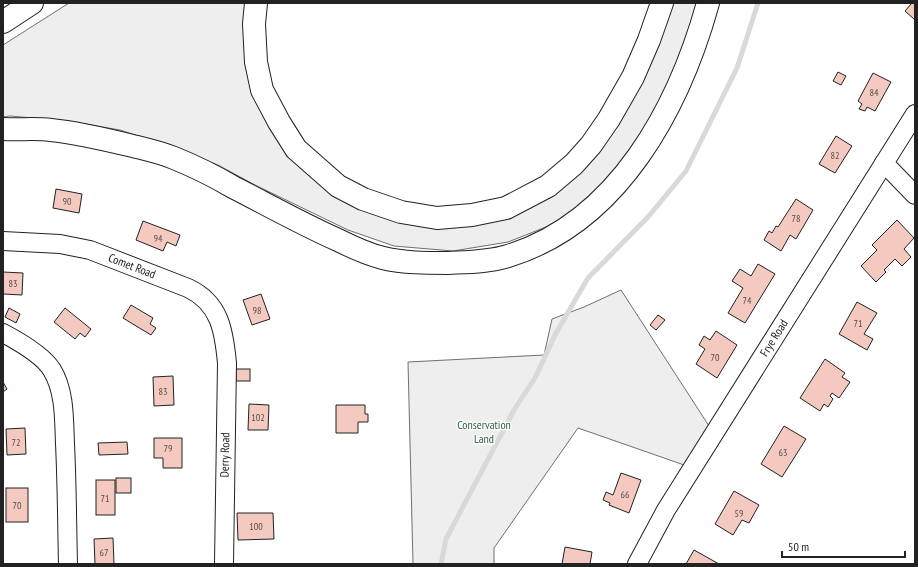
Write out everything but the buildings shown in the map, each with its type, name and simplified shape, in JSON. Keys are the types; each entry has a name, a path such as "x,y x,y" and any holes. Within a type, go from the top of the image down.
{"highway":[{"path":"3,22 32,3"},
{"path":"256,3 254,24 256,62 262,90 296,150 338,186 363,199 401,212 437,218 472,215 506,208 548,186 574,164 591,145 609,119 633,77 650,40 662,3"},
{"path":"3,129 49,130 84,135 118,142 173,157 233,186 324,234 354,248 382,258 404,262 476,262 506,256 534,247 569,226 608,195 646,145 667,110 684,73 700,32 708,3"}],"street":[{"name":"Frye Road","path":"637,564 666,510 915,114"},
{"path":"884,163 915,195"},
{"name":"Comet Road","path":"3,241 60,244 90,250 188,288 206,300 215,311 221,326 225,346"},
{"path":"3,333 42,359 52,369 60,391 64,414 67,471 68,564"},
{"name":"Derry Road","path":"224,564 227,377 225,346"}],"green space":[{"path":"69,3 249,3 268,115 382,213 529,202 624,112 648,70 664,30 672,3 703,3 651,127 590,199 556,223 508,242 453,251 394,246 348,230 253,184 218,165 177,149 120,130 68,121 10,116 3,117 3,45"},
{"name":"Conservation Land","path":"621,290 709,426 687,466 578,428 494,548 494,564 413,564 408,362 544,355 552,319 584,307"}],"waterway":[{"path":"441,564 446,539 514,410 535,378 556,333 588,278 648,217 686,171 737,68 758,3"}]}
